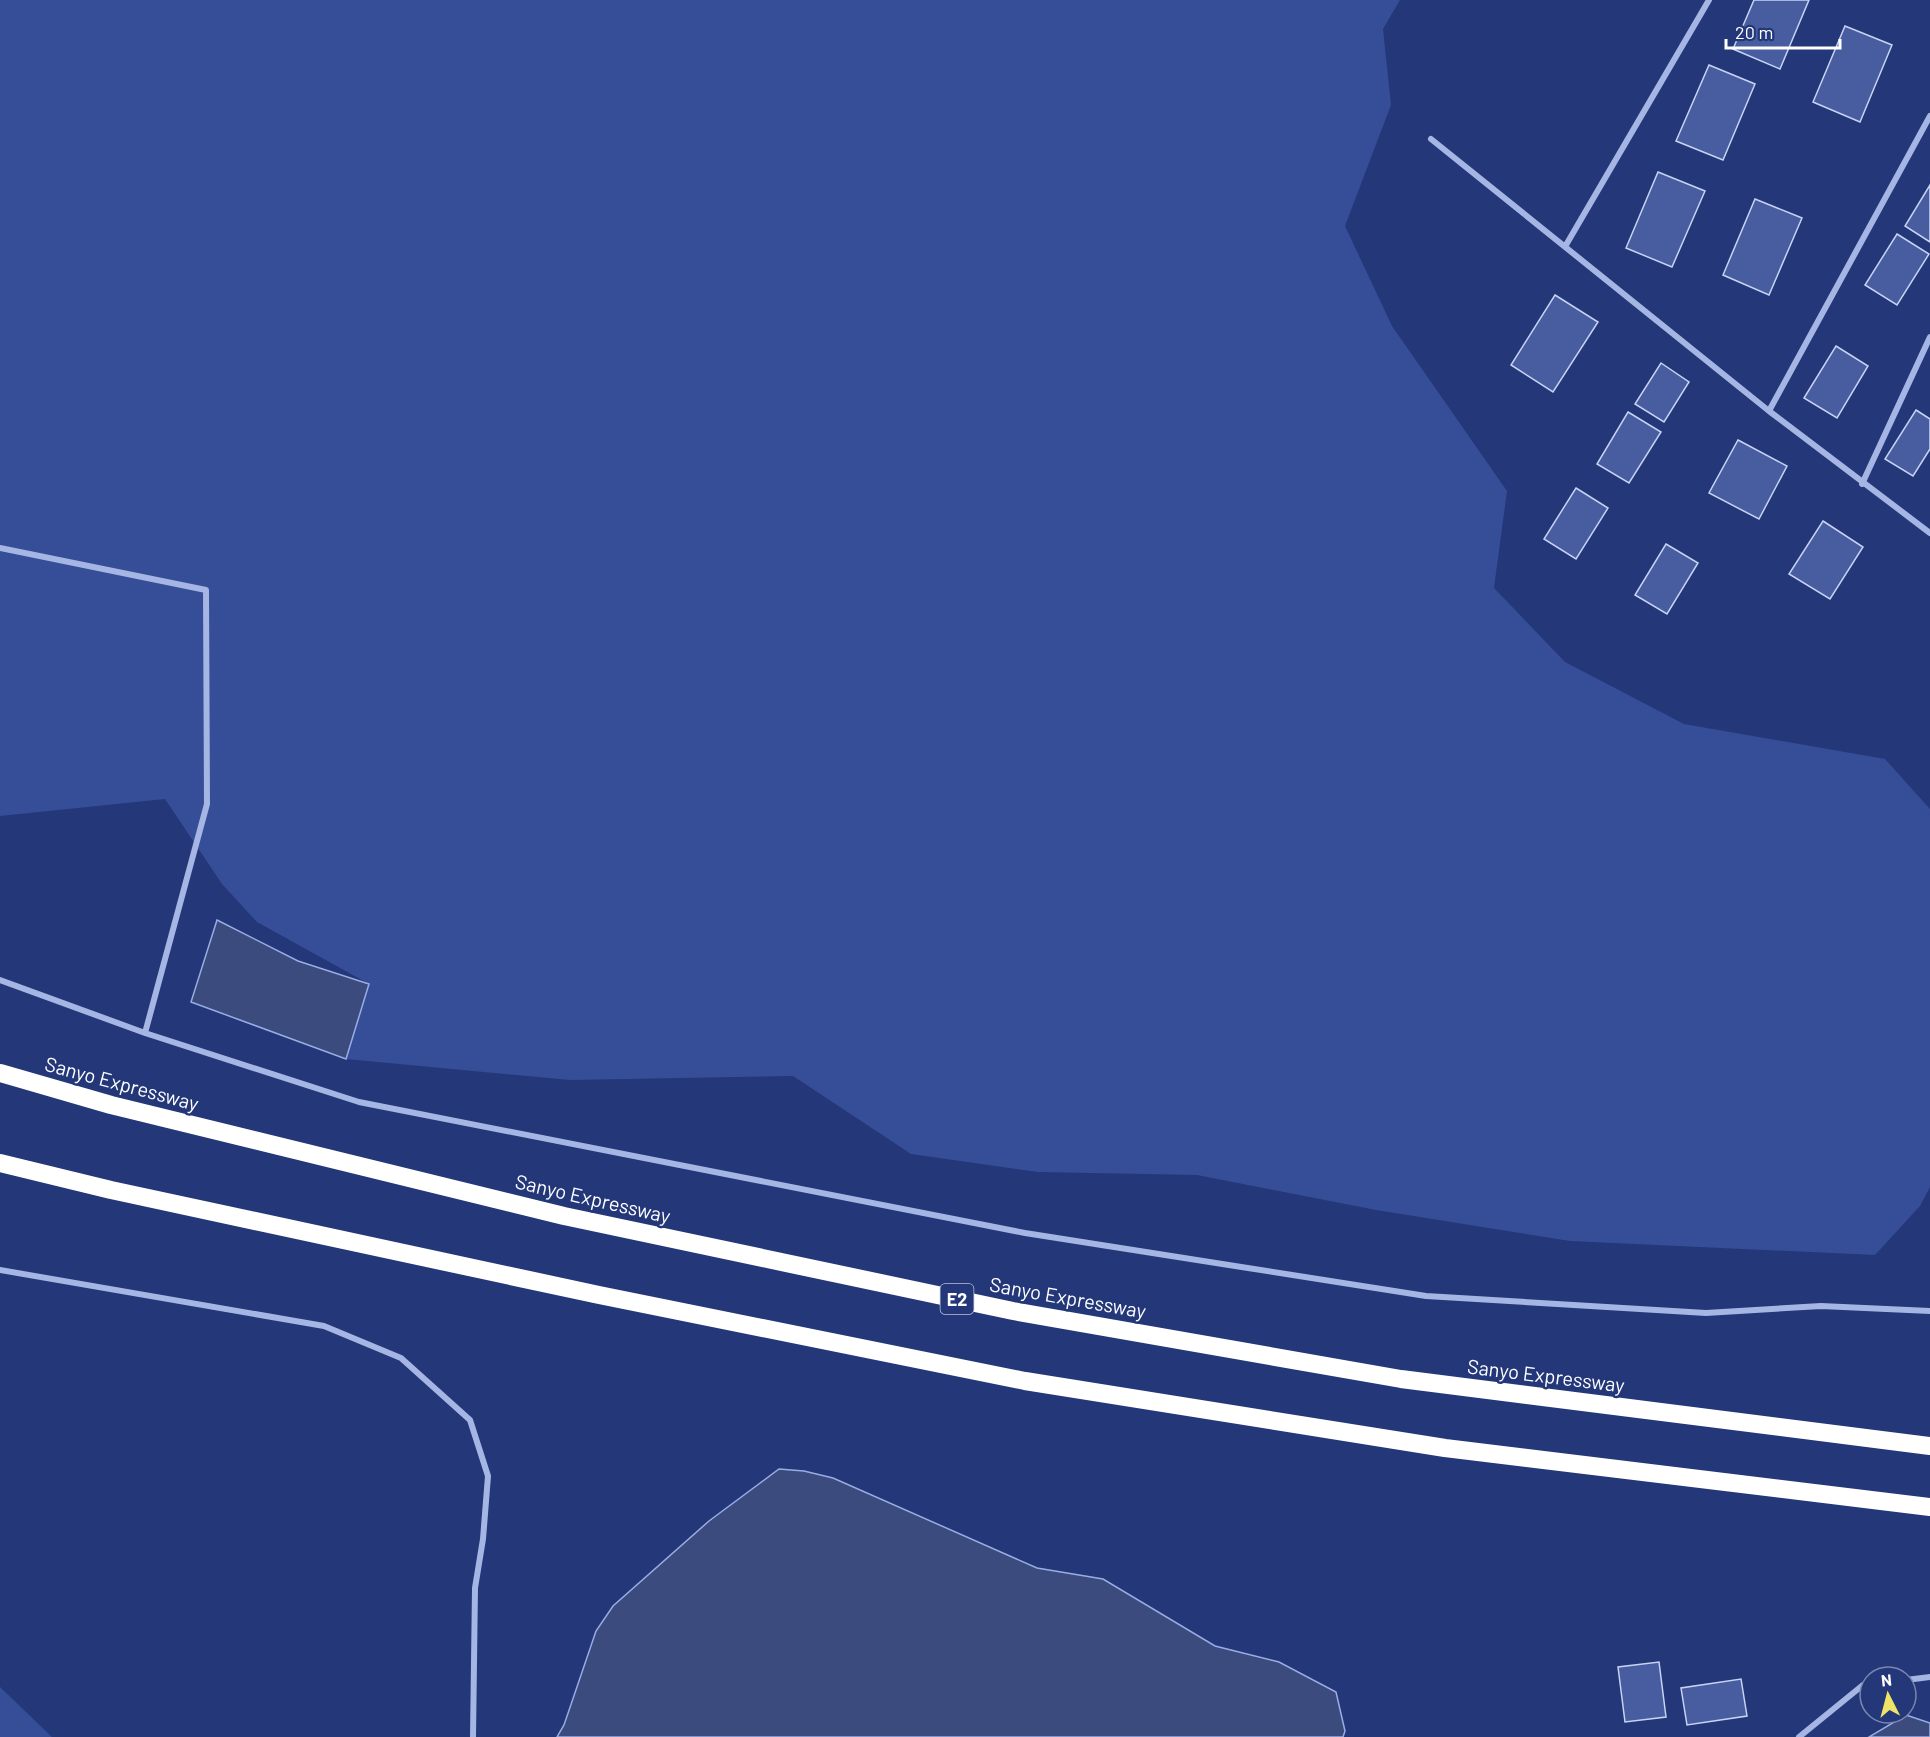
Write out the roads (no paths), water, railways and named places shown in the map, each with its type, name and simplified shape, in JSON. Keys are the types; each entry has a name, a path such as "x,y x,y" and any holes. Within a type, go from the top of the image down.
{"highway":[{"name":"Sanyo Expressway","path":"0,1073 123,1108 564,1216 1013,1311 1401,1378 1930,1446"},
{"path":"0,1163 111,1190 587,1293 1024,1380 1445,1448 1930,1507"}],"street":[{"path":"1566,245 1709,0"},
{"path":"1769,411 1930,116"},
{"path":"1431,139 1566,245 1769,411 1930,534"},
{"path":"1862,484 1930,337"},
{"path":"0,548 206,590 207,804 146,1032"},
{"path":"0,980 146,1032 359,1102 1025,1233 1402,1293 1706,1313 1821,1306 1930,1311"},
{"path":"0,1270 324,1326 401,1358 470,1420 488,1476 483,1539 475,1588 473,1737"},
{"path":"1799,1737 1858,1689"}]}
